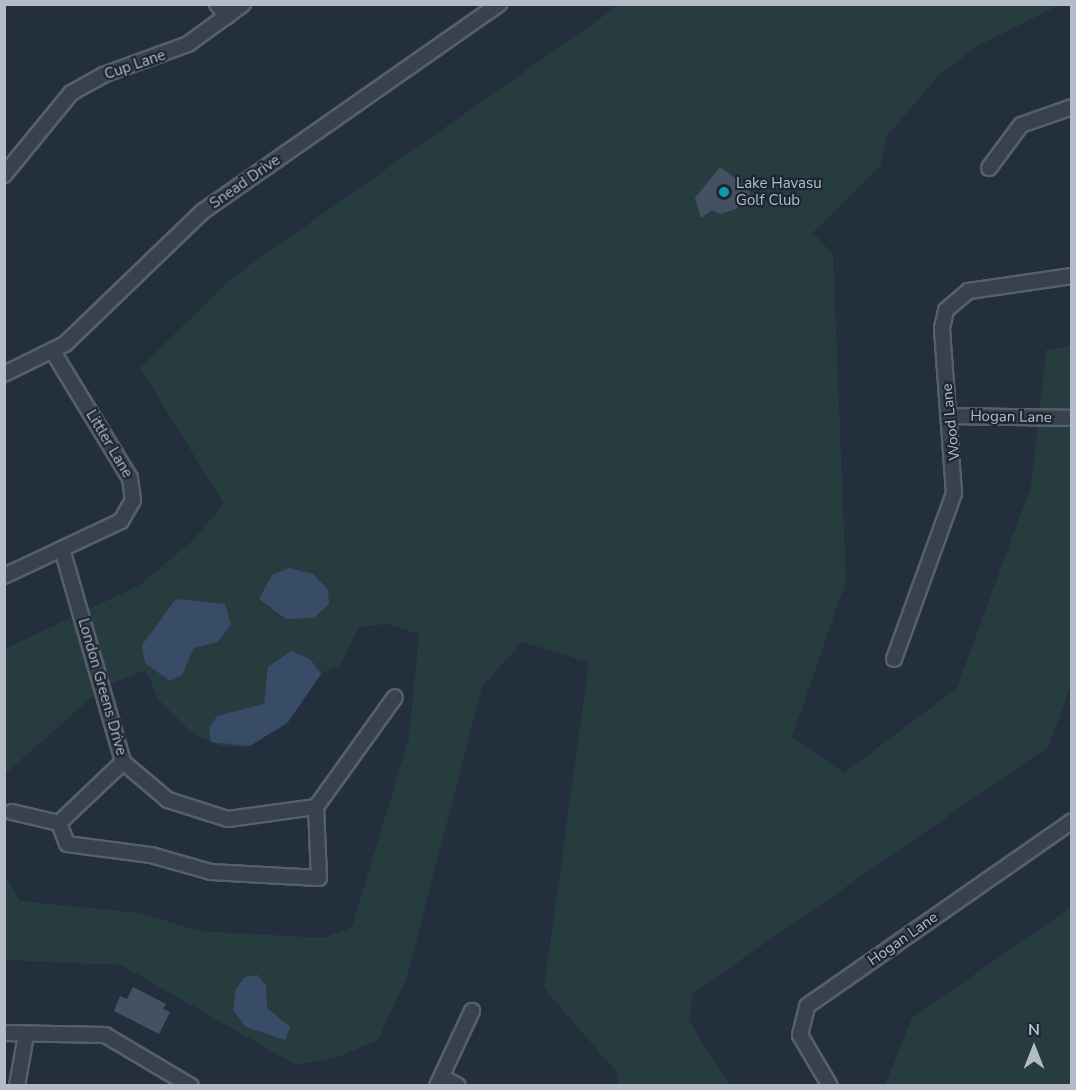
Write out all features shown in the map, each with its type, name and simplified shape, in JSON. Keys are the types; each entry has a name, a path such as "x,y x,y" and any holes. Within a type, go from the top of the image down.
{"street":[{"path":"217,4 227,17"},
{"name":"Cup Lane","path":"4,175 71,93 103,75 172,52 227,17 243,4"},
{"name":"Snead Drive","path":"4,374 53,352 91,322 202,212 500,4"},
{"path":"989,168 1021,125 1071,107"},
{"name":"Wood Lane","path":"894,659 951,504 956,470 942,325 951,302 972,290 1071,276"},
{"name":"Littler Lane","path":"4,576 121,521 134,494 130,478 53,352"},
{"name":"Hogan Lane","path":"951,416 1071,418"},
{"name":"London Greens Drive","path":"62,549 123,762 168,800 228,819 316,807"},
{"path":"59,823 67,844 152,855 210,872 319,878 316,807 395,697"},
{"path":"59,823 123,762"},
{"path":"12,812 59,823"},
{"name":"Hogan Lane","path":"830,1086 800,1035 807,1006 1071,821"},
{"path":"459,1086 439,1081 472,1011"},
{"path":"4,1033 105,1035 191,1086"},
{"path":"17,1086 26,1035"}],"green space":[{"path":"619,5 1059,5 976,47 938,76 887,136 880,167 813,232 833,255 846,581 792,737 844,773 957,688 1031,486 1046,350 1071,346 1071,684 1049,746 693,993 689,1020 729,1085 617,1085 618,1074 544,988 589,662 522,642 482,687 407,977 378,1040 337,1057 296,1065 121,965 5,960 4,873 20,901 139,913 200,931 324,938 352,927 409,738 419,634 387,624 359,627 340,666 323,672 285,726 244,747 221,746 194,735 158,699 146,670 104,686 5,774 5,649 140,585 191,542 224,504 140,368 233,277"},
{"path":"1071,907 1071,1085 885,1085 912,1018"}],"water":[{"path":"289,568 313,574 328,590 329,604 314,618 286,619 259,599 272,575"},
{"path":"176,599 225,604 231,625 217,642 194,648 182,675 170,681 145,663 142,645"},
{"path":"291,651 310,659 321,674 288,722 250,746 211,742 209,728 217,716 264,704 268,667"},
{"path":"258,975 266,986 267,1008 290,1027 285,1040 246,1027 233,1010 236,989 245,977"}],"building":[{"name":"Lake Havasu Golf Club","path":"720,167 748,188 750,195 736,209 721,214 712,210 701,218 695,198"},
{"path":"133,987 166,1004 163,1009 170,1012 159,1034 114,1011 120,996 127,999"}],"place":[{"name":"Lake Havasu Golf Club","path":"724,192"}]}
